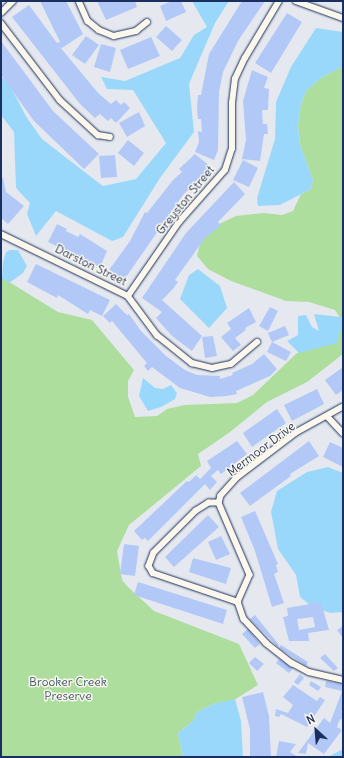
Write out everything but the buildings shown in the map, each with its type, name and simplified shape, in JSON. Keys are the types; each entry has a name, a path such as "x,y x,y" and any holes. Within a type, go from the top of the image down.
{"street":[{"path":"1,13 13,1"},
{"path":"79,1 88,21 99,30 114,36 136,31 147,22"},
{"name":"Greyston Street","path":"128,296 179,222 225,170 232,149 232,103 235,79 245,58 279,1"},
{"path":"296,1 343,18"},
{"path":"1,23 60,100 98,135 110,137"},
{"name":"Darston Street","path":"1,234 128,296 157,335 192,363 212,368 231,364 257,342"},
{"name":"Mermoor Drive","path":"219,503 221,496 237,478 296,433 328,418 343,407"},
{"path":"328,418 343,433"},
{"path":"238,602 153,573 149,566 154,553 196,511 209,503 219,503 250,575 238,602 244,619 276,651 309,672 343,680"}],"green space":[{"path":"343,66 343,322 335,310 309,302 286,301 231,281 208,269 197,256 201,240 217,225 236,216 264,213 282,215 293,211 301,194 311,189 313,180 300,145 298,125 301,104 306,91 321,78"},
{"name":"Brooker Creek Preserve","path":"1,277 58,312 92,320 134,370 128,381 128,397 135,417 157,416 167,409 185,405 237,403 253,395 297,353 304,351 343,322 343,354 307,382 267,402 230,432 198,454 201,466 129,525 117,551 122,580 127,586 154,611 239,644 258,685 234,700 216,703 197,712 193,721 178,733 183,757 1,757"}],"water":[{"path":"192,1 229,1 215,23 189,84 194,132 160,178 123,237 112,241 56,211 36,236 27,214 30,203 16,188 14,132 1,115 1,79 3,78 10,86 27,118 42,139 103,186 136,179 166,143 133,90 107,89 101,77 125,81 180,58 194,35 207,27"},
{"path":"316,28 343,32 343,66 321,78 306,91 301,104 298,125 300,145 313,180 311,189 280,205 258,206 257,198 275,139 276,102 291,67"},
{"path":"10,250 18,250 27,266 23,273 9,283 2,278 3,262 6,252"},
{"path":"198,269 220,286 227,308 209,328 180,299 189,275"},
{"path":"314,314 340,317 343,322 337,343 299,353 287,341 298,335 298,316 306,315 312,327 319,331"},
{"path":"143,378 155,388 163,389 171,385 177,393 175,399 161,407 148,411 139,396"},
{"path":"328,467 343,473 343,612 330,613 310,605 300,597 296,575 278,549 271,512 277,491 307,472"},
{"path":"235,699 241,721 243,757 183,757 178,733 193,721 197,712 216,703"},
{"path":"343,749 343,757 328,757"}]}
